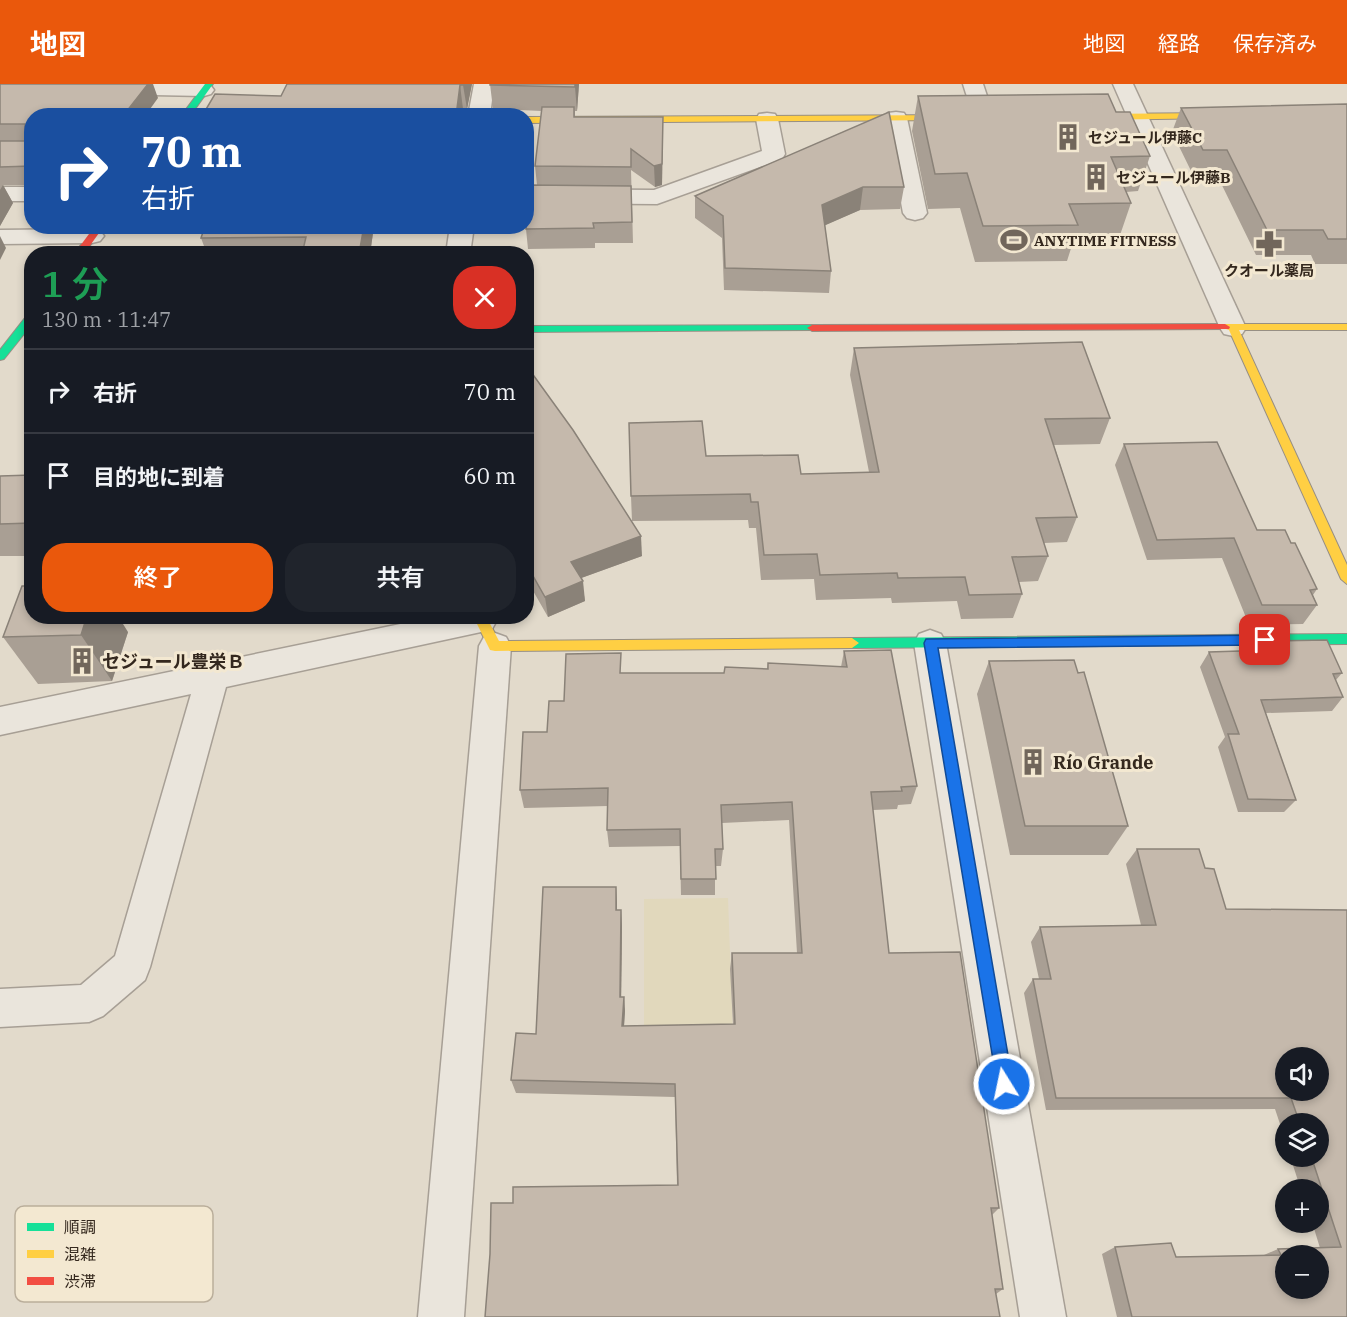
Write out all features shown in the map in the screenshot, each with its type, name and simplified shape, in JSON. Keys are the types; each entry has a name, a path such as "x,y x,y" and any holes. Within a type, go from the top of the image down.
{"street":[{"path":"480,108 484,84"},
{"path":"534,120 989,117 973,84"},
{"path":"1123,84 1347,579"},
{"path":"92,90 207,87"},
{"path":"191,108 207,87"},
{"path":"1078,117 1241,116"},
{"path":"896,118 915,213"},
{"path":"534,196 657,197 774,154 767,119"},
{"path":"0,194 24,194"},
{"path":"0,237 90,239"},
{"path":"534,329 1347,327"},
{"path":"0,331 24,331"},
{"path":"0,357 24,333"},
{"path":"441,1317 485,628"},
{"path":"0,721 212,677 485,628 930,643 1347,639"},
{"path":"930,643 1043,1317"},
{"path":"0,1008 89,1003 131,967 212,677"}],"shaded area":[{"path":"728,898 733,1036 644,1036 644,899"}],"building":[{"path":"0,84 148,84 129,108 24,108 24,124 0,124"},
{"path":"287,84 464,84 460,85 457,108 207,108 215,94 281,96"},
{"path":"575,84 575,87 490,85"},
{"path":"1108,94 1116,112 1130,112 1150,156 1111,157 1131,203 1069,204 1078,225 983,226 967,173 935,174 918,96"},
{"path":"1347,104 1347,239 1328,239 1323,230 1267,230 1227,150 1203,150 1181,108"},
{"path":"542,107 574,107 574,117 663,117 662,164 654,166 631,149 631,167 535,166"},
{"path":"889,112 904,187 863,187 822,205 831,271 725,268 723,216 695,196"},
{"path":"0,141 24,141 24,166 0,167"},
{"path":"534,185 631,186 632,222 593,223 594,228 534,229"},
{"path":"202,234 363,234 360,246 304,246 306,237 201,238"},
{"path":"1082,342 1110,418 1045,419 1077,517 1036,518 1048,556 1012,557 1022,594 969,595 965,577 898,578 897,573 820,575 817,554 764,555 758,502 751,502 750,494 631,496 629,423 702,421 706,456 798,455 801,474 879,472 854,348"},
{"path":"534,376 573,430 641,536 571,562 583,581 545,597 534,578"},
{"path":"1217,442 1257,530 1285,530 1291,543 1295,543 1317,589 1310,590 1317,605 1262,605 1234,538 1157,540 1124,444"},
{"path":"24,475 24,523 0,524 0,476"},
{"path":"22,586 24,586 24,624 84,624 81,635 3,637"},
{"path":"1327,640 1342,673 1333,674 1343,697 1261,700 1296,800 1248,799 1228,734 1239,734 1209,652 1275,650 1271,641"},
{"path":"891,650 917,786 901,787 902,791 871,792 889,953 960,952 999,1208 991,1208 1003,1289 995,1289 1000,1317 485,1317 491,1203 513,1203 513,1187 678,1185 675,1084 511,1080 516,1033 536,1034 543,887 616,887 616,910 621,910 620,997 624,997 622,1026 735,1024 732,953 802,953 792,802 721,805 723,849 715,849 716,879 681,879 680,829 607,830 608,788 520,790 523,732 547,732 549,701 564,701 566,654 621,653 620,673 724,673 725,667 768,669 768,663 847,667 844,651"},
{"path":"1074,660 1078,673 1084,672 1128,826 1025,826 989,661"},
{"path":"1137,849 1199,849 1205,868 1214,869 1226,909 1347,910 1347,1317 1132,1317 1115,1247 1171,1243 1176,1257 1275,1255 1275,1299 1329,1299 1329,1247 1341,1247 1329,1211 1329,1179 1319,1179 1315,1167 1329,1167 1329,1113 1296,1113 1292,1101 1329,1101 1329,1047 1275,1047 1275,1098 1056,1098 1033,979 1051,979 1040,927 1156,925"}],"traffic: fast":[{"path":"191,108 209,84"},
{"path":"0,357 24,326"},
{"path":"534,329 812,328"},
{"path":"852,643 1347,639"}],"traffic: slow":[{"path":"1088,117 1222,116"},
{"path":"534,120 958,117"},
{"path":"1225,327 1347,327"},
{"path":"1233,328 1347,579"},
{"path":"483,624 495,646 852,643"}],"traffic: jam":[{"path":"85,246 94,234"},
{"path":"812,328 1225,327"}],"place":[{"name":"セジュール伊藤C","path":"1068,137"},
{"name":"セジュール伊藤B","path":"1096,177"},
{"name":"ANYTIME FITNESS","path":"1014,240"},
{"name":"クオール薬局","path":"1269,244"},
{"name":"セジュール豊栄Ｂ","path":"82,661"},
{"name":"Río Grande","path":"1033,762"}],"route":[{"path":"1004,1084 930,643 1265,640"}]}
